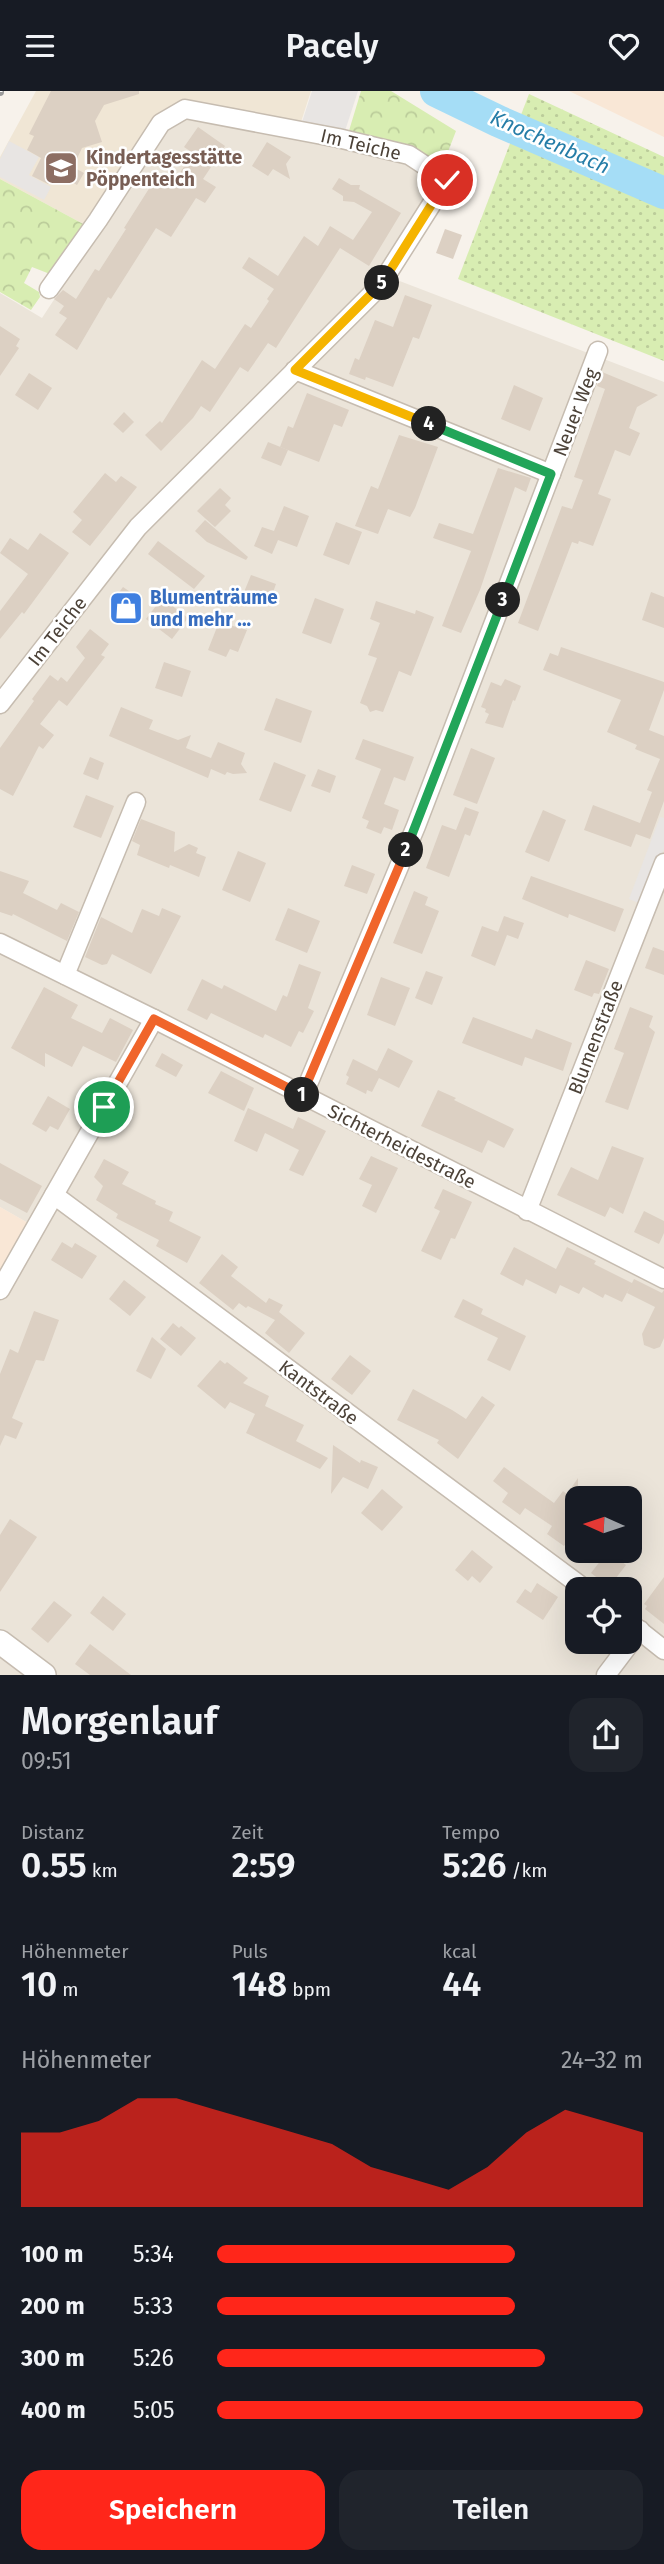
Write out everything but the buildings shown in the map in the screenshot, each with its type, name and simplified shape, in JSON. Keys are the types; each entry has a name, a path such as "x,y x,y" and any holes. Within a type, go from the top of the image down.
{"street":[{"name":"Im Teiche","path":"0,704 138,527 379,286 447,180 409,155 330,136 185,109 161,123 49,289"},
{"name":"Neuer Weg","path":"303,1096 416,826 598,351"},
{"name":"Neuer Weg","path":"295,370 551,474"},
{"path":"65,975 136,802"},
{"name":"Blumenstraße","path":"527,1211 664,863"},
{"name":"Sichterheidestraße","path":"0,943 664,1279"},
{"path":"0,1290 154,1019"},
{"name":"Kantstraße","path":"54,1195 569,1577"},
{"path":"642,1632 664,1650"},
{"path":"0,1642 44,1675"},
{"path":"606,1675 618,1654"}],"shaded area":[{"name":"Kindertagesstätte Pöppenteich","path":"36,91 311,91 301,122 191,101 178,102 163,110 153,121 85,225 0,179 0,157"},
{"path":"312,91 358,91 345,131 302,122"},
{"path":"569,91 664,91 664,137"},
{"path":"185,118 402,158 418,167 427,178 428,191 379,270 397,280 664,382 664,1675 0,1675 0,1273 28,1223 0,1207 0,293 42,318 166,129"},
{"path":"9,141 39,157 29,175 51,187 44,200 0,177 0,159"},
{"path":"660,817 664,818 664,849 643,905 629,899"},
{"path":"0,1207 28,1223 0,1273"}],"green space":[{"path":"361,91 391,91 456,131 444,162 442,164 413,149 348,134"},
{"path":"529,94 664,157 664,361 458,279"},
{"path":"0,179 85,225 55,276 32,267 24,283 39,292 40,297 31,310 0,292"}],"waterway":[{"name":"Knochenbach","path":"436,91 664,193"}],"place":[{"name":"Kindertagesstätte Pöppenteich","path":"61,168"},
{"name":"Blumenträume und mehr ...","path":"126,608"}],"route":[{"path":"104,1107 154,1019 303,1096 416,826 551,474 295,370 379,286 447,180"}]}
